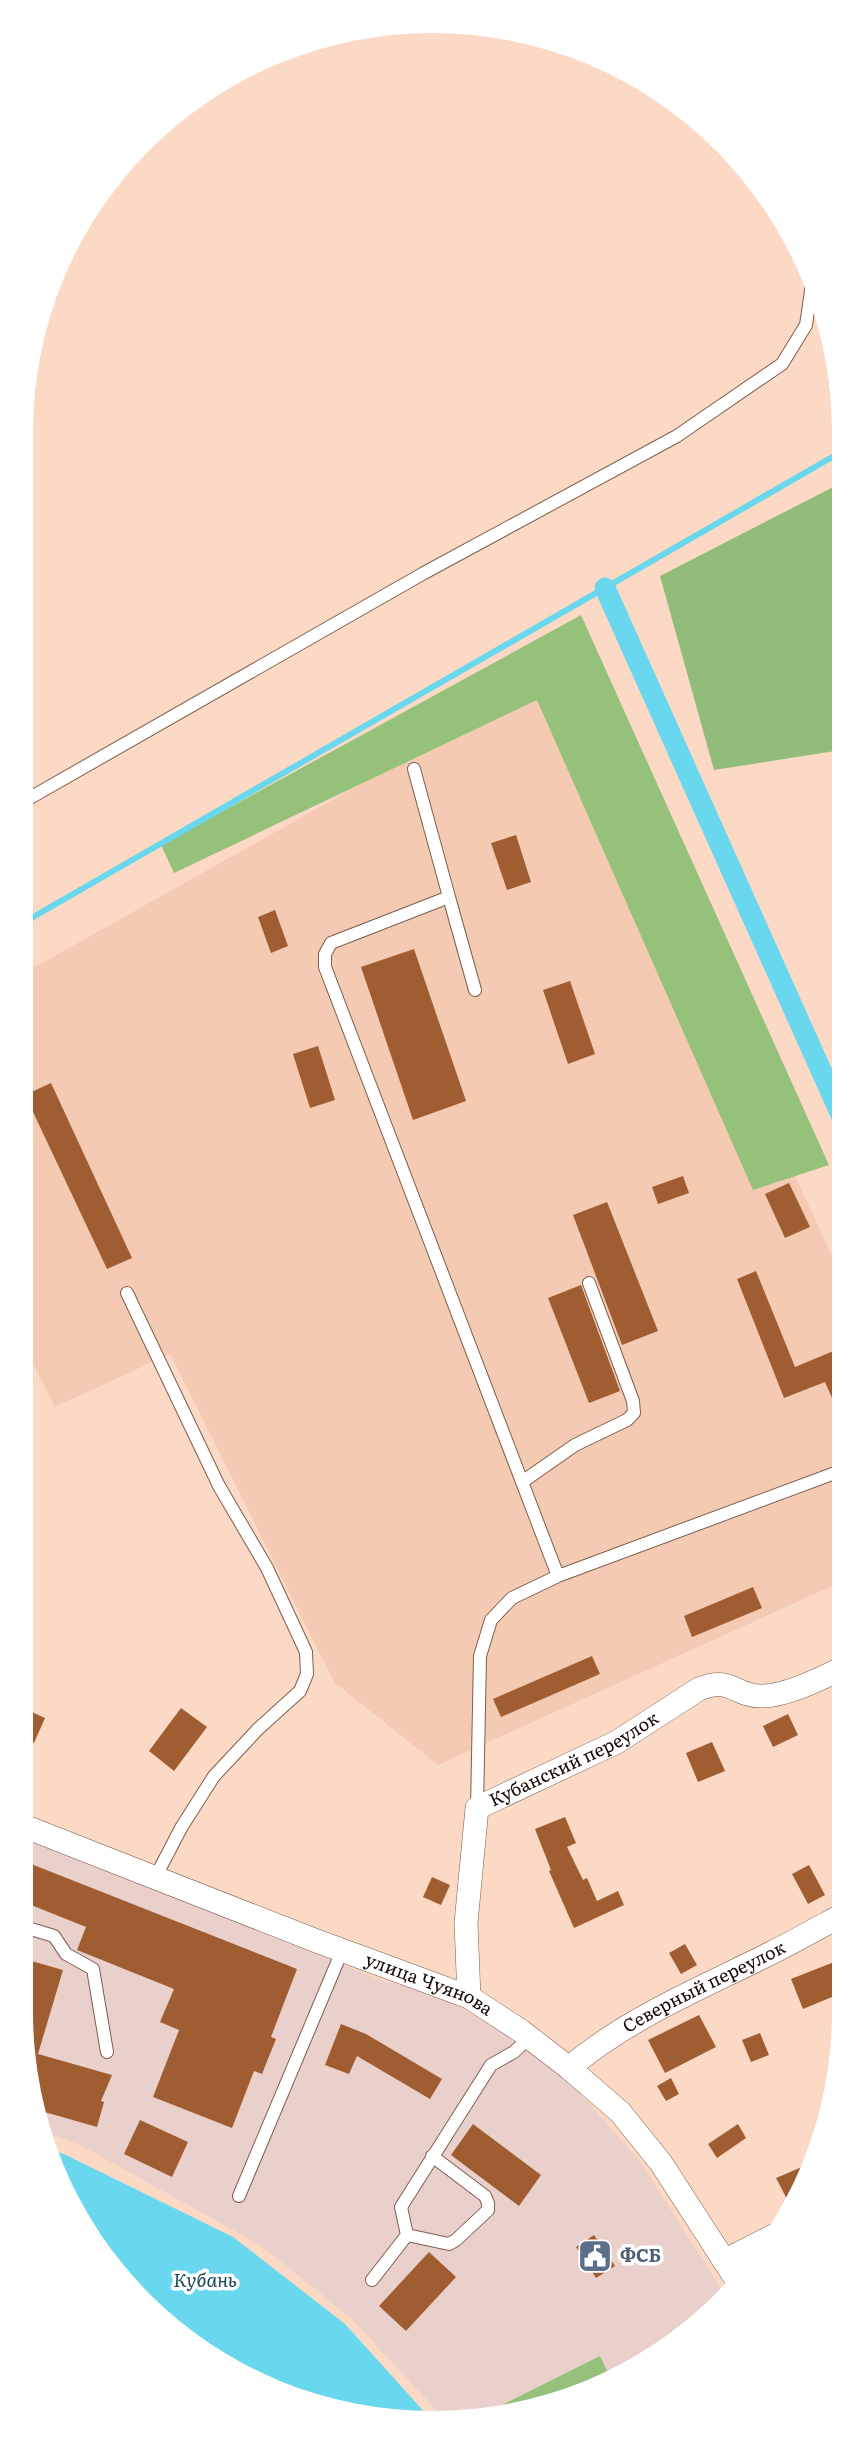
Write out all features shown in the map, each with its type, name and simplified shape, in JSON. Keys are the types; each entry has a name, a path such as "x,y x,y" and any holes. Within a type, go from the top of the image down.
{"street":[{"name":"Кубанский переулок","path":"469,1997 466,1923 477,1808 617,1742 699,1689 713,1684 727,1684 757,1696 773,1696 832,1672"},
{"name":"улица Чуянова","path":"33,1830 342,1951 469,1997 569,2068 620,2112 661,2163 730,2270"},
{"name":"Северный переулок","path":"569,2068 589,2051 665,2005 775,1952 832,1921"},
{"path":"730,2270 748,2256"}],"lane":[{"path":"33,796 424,573 677,436 782,364 806,325 810,301"},
{"path":"414,769 475,990"},
{"path":"449,897 331,943 326,954 325,967 558,1576"},
{"path":"522,1482 575,1445 627,1420 634,1413 633,1401 589,1283"},
{"path":"127,1293 219,1486 267,1569 306,1653 307,1674 300,1691 258,1729 214,1776 181,1828 155,1878"},
{"path":"477,1808 480,1656 491,1620 512,1598 558,1576 832,1474"},
{"path":"33,1930 54,1936 66,1954 93,1969 107,2052"},
{"path":"239,2196 342,1951"},
{"path":"372,2280 407,2235 401,2207 491,2065 514,2052 529,2038"},
{"path":"407,2235 449,2244 456,2241 488,2210 485,2196 432,2157"}],"shaded area":[{"path":"563,670 832,1256 832,1586 438,1765 334,1682 170,1354 55,1407 33,1364 33,968"},
{"path":"33,1841 383,1981 434,1992 537,2053 582,2095 642,2164 721,2288 676,2328 609,2370 561,2390 536,2397 485,2407 437,2411 352,2319 260,2245 82,2146 53,2135 41,2089 33,2012"}],"green space":[{"path":"832,488 832,751 714,770 660,576"},
{"path":"581,615 829,1165 753,1190 537,700 174,873 161,845"},
{"path":"600,2356 607,2371 561,2390 504,2404"}],"water":[{"name":"Кубань","path":"59,2152 233,2237 345,2324 423,2411 355,2403 304,2390 256,2370 189,2328 150,2294 116,2255 74,2188"}],"building":[{"path":"516,835 531,882 507,890 491,843"},
{"path":"275,910 288,946 271,953 258,917"},
{"path":"414,949 466,1101 413,1120 361,967"},
{"path":"570,981 595,1054 568,1064 543,990"},
{"path":"318,1046 335,1100 310,1108 293,1054"},
{"path":"51,1083 132,1258 107,1269 33,1112 33,1091"},
{"path":"683,1176 689,1193 658,1204 652,1187"},
{"path":"789,1183 810,1227 785,1238 765,1194"},
{"path":"607,1202 658,1331 622,1345 573,1215"},
{"path":"756,1271 795,1367 832,1352 832,1398 825,1382 784,1398 737,1279"},
{"path":"581,1285 620,1391 589,1403 548,1298"},
{"path":"753,1587 762,1608 692,1637 684,1616"},
{"path":"592,1656 600,1674 501,1717 493,1699"},
{"path":"181,1708 207,1727 174,1771 149,1751"},
{"path":"33,1712 45,1718 33,1743"},
{"path":"788,1714 798,1735 773,1747 763,1726"},
{"path":"712,1742 725,1771 698,1782 686,1753"},
{"path":"565,1817 576,1843 567,1847 583,1880 587,1878 597,1901 618,1891 624,1905 574,1928 549,1871 551,1870 535,1829"},
{"path":"33,1865 297,1969 271,2037 276,2039 262,2074 254,2071 232,2128 153,2097 179,2030 160,2022 174,1989 77,1950 86,1927 33,1906"},
{"path":"809,1865 825,1895 808,1904 792,1874"},
{"path":"432,1877 450,1885 441,1905 423,1897"},
{"path":"685,1944 697,1965 681,1974 669,1953"},
{"path":"33,1961 63,1970 38,2054 112,2075 101,2101 104,2102 97,2127 46,2113 34,2038"},
{"path":"832,1963 832,1997 803,2009 791,1979"},
{"path":"699,2015 716,2047 665,2073 648,2040"},
{"path":"341,2024 366,2034 442,2079 430,2099 357,2056 349,2074 325,2065"},
{"path":"760,2033 769,2055 751,2062 742,2040"},
{"path":"671,2078 679,2094 666,2101 657,2086"},
{"path":"140,2120 188,2142 172,2177 124,2154"},
{"path":"473,2124 541,2175 519,2206 451,2155"},
{"path":"738,2124 746,2138 717,2158 708,2144"},
{"path":"799,2168 786,2197 776,2178"},
{"name":"ФСБ","path":"594,2235 615,2266 596,2278 576,2247"},
{"path":"429,2252 456,2277 406,2331 379,2306"}],"waterway":[{"path":"33,917 832,457"},
{"path":"605,588 832,1095"}],"place":[{"name":"ФСБ","path":"595,2256"}]}
